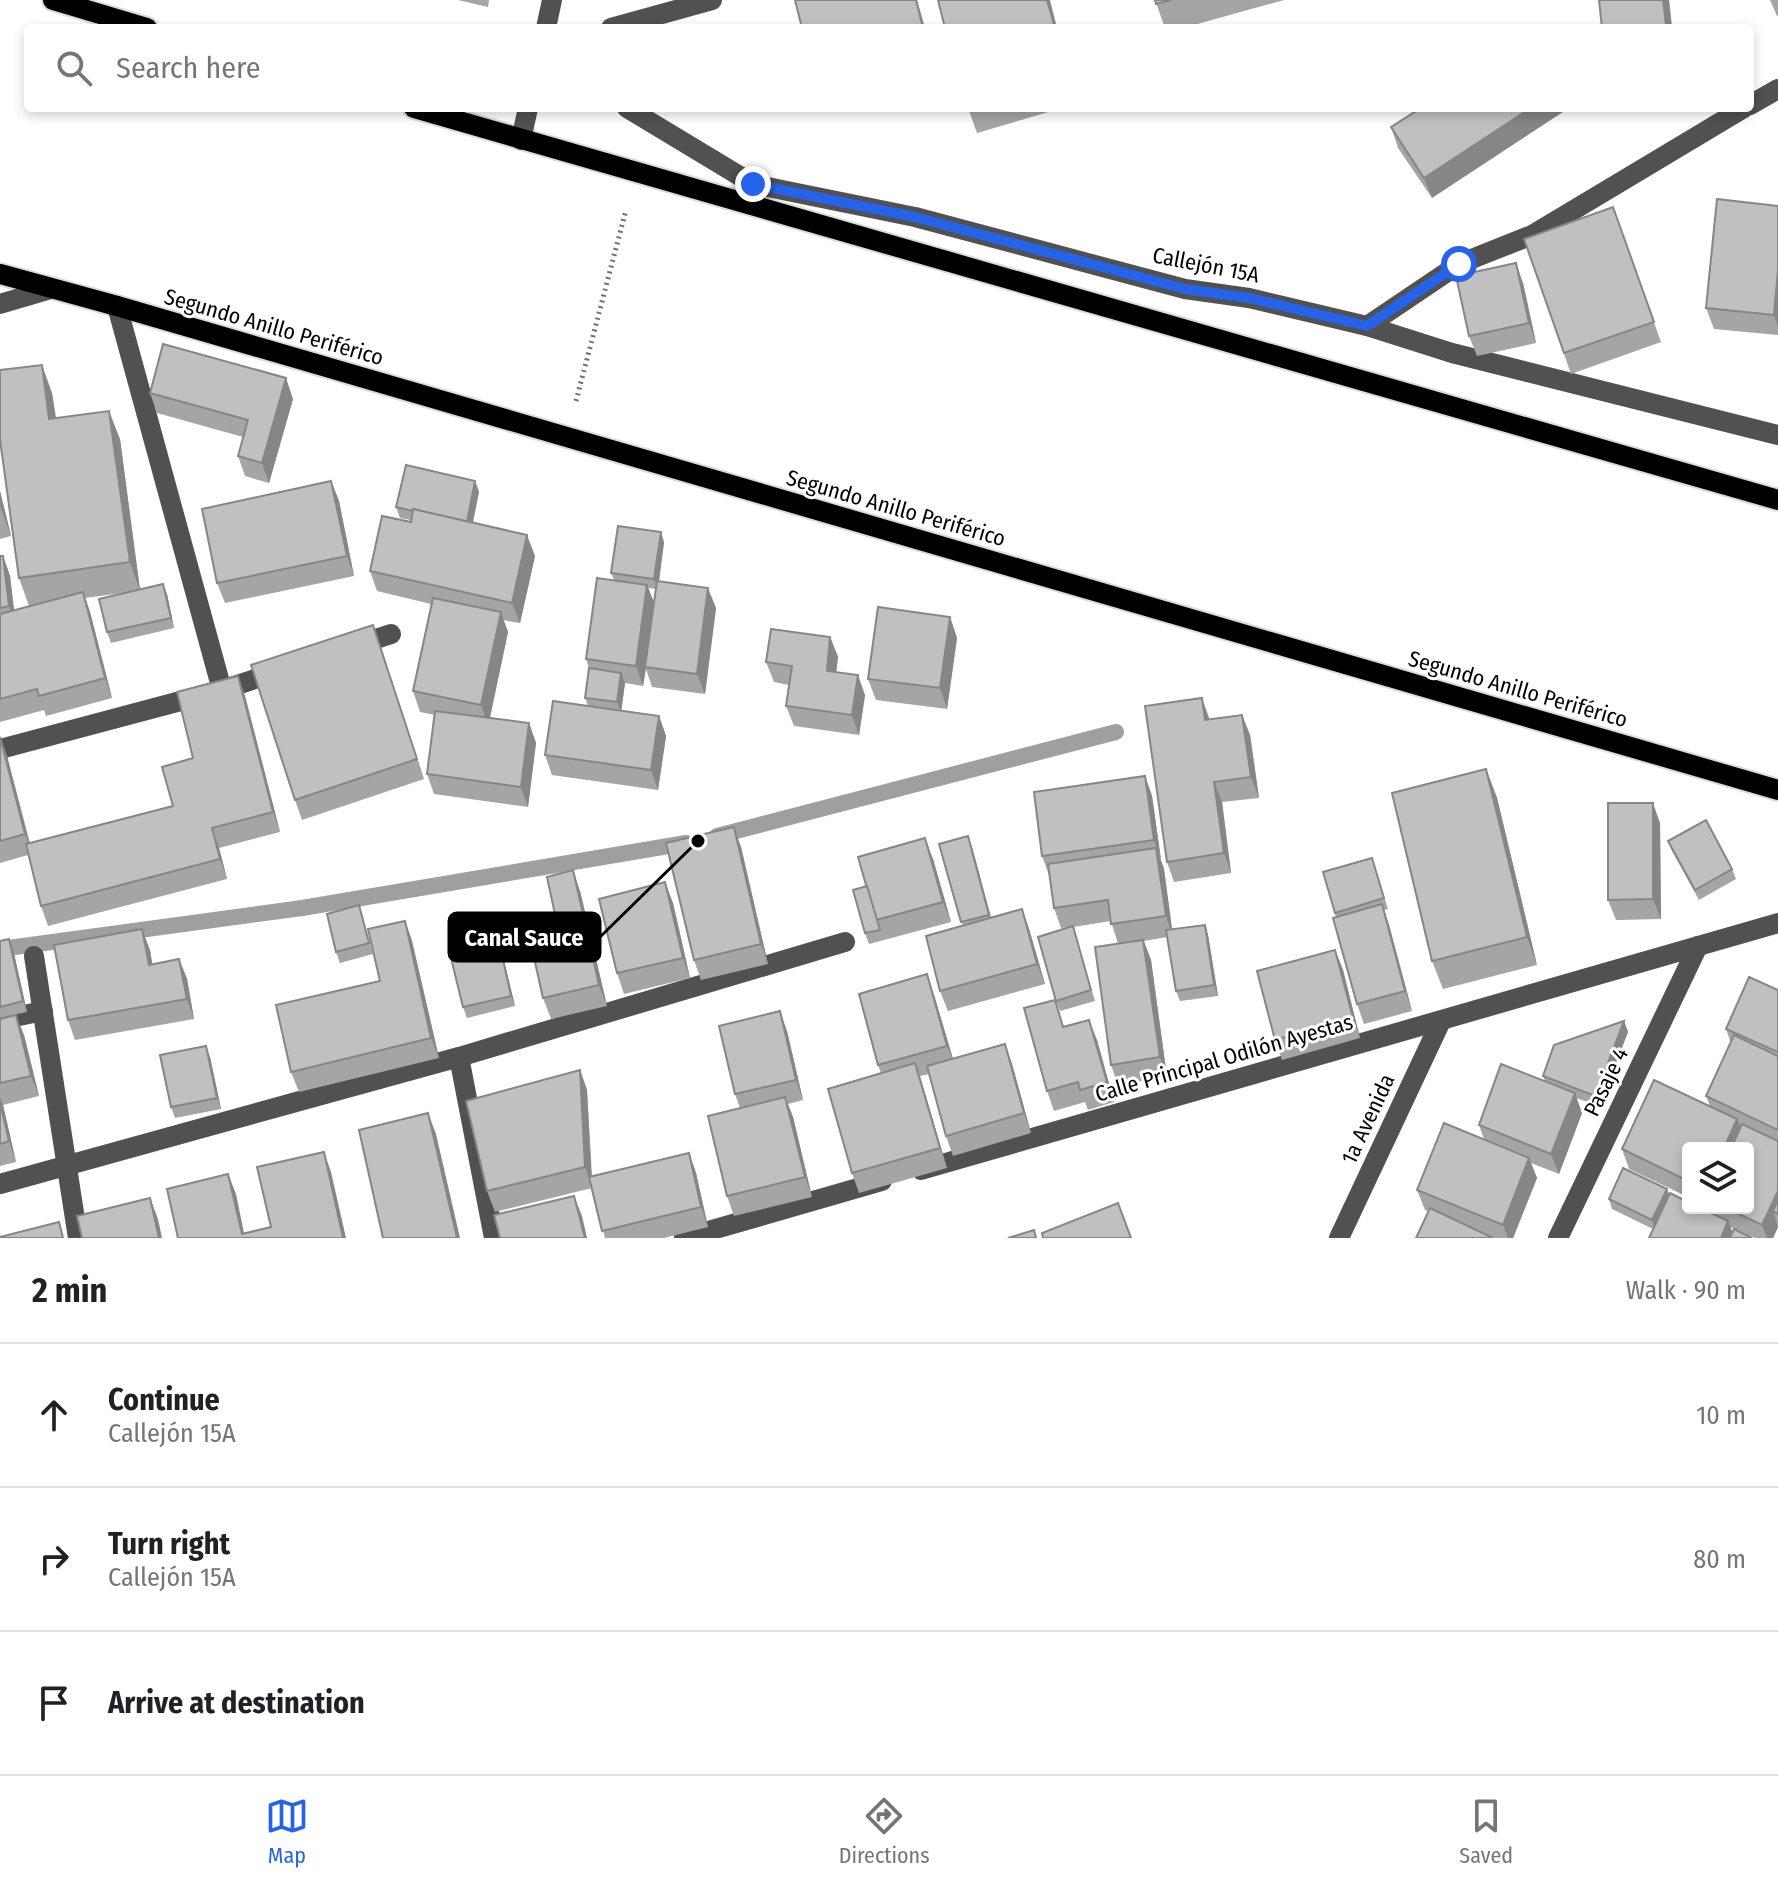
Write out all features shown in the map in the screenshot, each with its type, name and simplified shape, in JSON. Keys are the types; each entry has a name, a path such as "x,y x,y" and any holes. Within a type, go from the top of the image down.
{"main road":[{"path":"58,1 134,24"},
{"path":"427,112 1778,500"},
{"name":"Segundo Anillo Periférico","path":"0,274 1778,790"}],"street":[{"path":"547,24 552,0"},
{"path":"625,24 712,0"},
{"path":"1754,103 1778,89"},
{"path":"521,140 527,112"},
{"name":"Callejón 15A","path":"634,112 753,184 915,217 1185,289 1249,298 1367,326 1452,353 1778,435"},
{"path":"1367,326 1459,264 1532,235 1737,112"},
{"path":"0,304 51,289"},
{"path":"117,306 222,690"},
{"path":"335,653 391,634"},
{"path":"0,749 222,690 292,667"},
{"name":"Calle Principal Odilón Ayestas","path":"684,1238 1778,923"},
{"path":"0,1184 459,1057 845,942"},
{"name":"Pasaje 4","path":"1558,1238 1698,946"},
{"path":"34,956 78,1238"},
{"path":"0,1020 43,1011"},
{"name":"1a Avenida","path":"1339,1238 1441,1021"},
{"path":"459,1057 494,1238"}],"path":[{"path":"567,437 635,172"}],"building":[{"path":"795,0 916,0 922,24 801,24"},
{"path":"938,0 1047,0 1054,24 944,24"},
{"path":"1599,0 1663,0 1666,24 1602,24"},
{"path":"1415,112 1525,112 1424,178 1391,127"},
{"path":"1717,199 1778,206 1774,315 1706,308"},
{"path":"1613,207 1654,322 1564,353 1524,239"},
{"path":"1516,263 1529,323 1469,336 1456,276"},
{"path":"163,344 286,378 262,463 238,456 248,420 150,393"},
{"path":"42,365 49,419 109,411 130,562 19,578 0,440 0,370"},
{"path":"406,465 475,481 467,522 396,507"},
{"path":"331,481 347,556 217,583 202,509"},
{"path":"413,509 527,535 512,603 370,571 382,516 411,522"},
{"path":"618,526 661,532 654,579 611,573"},
{"path":"0,556 3,556 9,606 0,608"},
{"path":"597,578 647,585 636,666 586,659"},
{"path":"657,581 708,588 697,674 645,667"},
{"path":"163,584 171,618 107,632 99,599"},
{"path":"83,592 105,678 39,696 37,689 0,699 0,614"},
{"path":"433,598 501,612 481,705 413,691"},
{"path":"878,607 950,617 940,688 868,679"},
{"path":"373,625 417,759 295,800 251,665"},
{"path":"771,629 830,637 827,671 858,675 852,715 786,706 792,666 766,662"},
{"path":"589,668 621,673 617,702 585,698"},
{"path":"238,676 273,812 212,828 220,859 41,906 26,844 173,806 162,767 193,758 177,692"},
{"path":"1202,698 1205,720 1242,715 1251,777 1214,782 1224,853 1167,862 1145,706"},
{"path":"553,701 659,716 651,770 545,755"},
{"path":"435,711 529,723 521,787 427,774"},
{"path":"0,737 25,834 0,841"},
{"path":"1486,769 1527,937 1432,961 1392,793"},
{"path":"1145,776 1154,840 1042,856 1034,792"},
{"path":"1608,803 1653,803 1653,899 1608,900"},
{"path":"1706,820 1732,869 1695,890 1668,841"},
{"path":"734,827 761,944 694,960 666,843"},
{"path":"968,836 989,915 961,922 939,844"},
{"path":"925,838 943,902 876,920 858,857"},
{"path":"1156,848 1166,916 1111,924 1108,900 1054,908 1048,864"},
{"path":"1372,858 1384,898 1335,913 1323,872"},
{"path":"573,870 599,985 543,998 530,940 559,933 547,877"},
{"path":"665,882 683,958 617,973 599,899"},
{"path":"867,886 880,930 865,933 853,890"},
{"path":"1382,904 1405,991 1357,1004 1333,918"},
{"path":"359,905 369,943 336,952 327,914"},
{"path":"1022,909 1037,964 940,991 926,936"},
{"path":"405,921 431,1038 291,1072 276,1005 380,981 368,929"},
{"path":"1205,925 1214,985 1176,991 1166,930"},
{"path":"1073,926 1091,990 1056,1001 1038,937"},
{"path":"142,929 149,965 179,959 187,999 68,1020 54,945"},
{"path":"9,939 23,1001 0,1007 0,941"},
{"path":"1143,940 1160,1057 1111,1065 1095,947"},
{"path":"500,946 511,996 463,1007 451,958"},
{"path":"1335,950 1353,1018 1275,1040 1257,971"},
{"path":"927,974 947,1046 878,1065 859,994"},
{"path":"1749,977 1778,990 1778,1052 1726,1029"},
{"path":"1055,1000 1063,1027 1089,1020 1107,1082 1080,1090 1078,1082 1047,1091 1024,1008"},
{"path":"780,1011 796,1080 735,1094 719,1026"},
{"path":"16,1015 31,1076 0,1083 0,1019"},
{"path":"1624,1021 1595,1096 1543,1076 1554,1045"},
{"path":"1734,1035 1778,1056 1778,1130 1706,1096"},
{"path":"1005,1044 1024,1113 946,1136 927,1066"},
{"path":"206,1046 217,1098 171,1107 160,1055"},
{"path":"915,1063 940,1148 852,1173 828,1089"},
{"path":"1501,1064 1575,1093 1551,1154 1479,1125"},
{"path":"580,1070 585,1167 487,1191 466,1101"},
{"path":"1654,1080 1737,1119 1727,1142 1682,1142 1682,1178 1622,1149"},
{"path":"785,1097 805,1177 727,1196 708,1116"},
{"path":"0,1103 9,1141 0,1144"},
{"path":"428,1113 457,1238 383,1238 359,1130"},
{"path":"1444,1123 1529,1158 1503,1225 1417,1190"},
{"path":"1742,1124 1778,1141 1778,1191 1762,1225 1739,1214 1754,1214 1754,1142 1734,1142"},
{"path":"324,1152 343,1238 178,1238 167,1189 228,1174 242,1234 271,1227 257,1167"},
{"path":"689,1153 701,1207 602,1231 589,1177"},
{"path":"1623,1168 1667,1189 1652,1220 1609,1199"},
{"path":"1670,1193 1682,1199 1682,1214 1713,1214 1728,1221 1721,1238 1649,1238"},
{"path":"574,1196 585,1238 500,1238 494,1215"},
{"path":"150,1198 159,1238 82,1238 77,1216"},
{"path":"1118,1203 1131,1238 1043,1238 1042,1233"},
{"path":"1430,1208 1493,1238 1416,1238"},
{"path":"59,1222 63,1238 0,1238 0,1237"},
{"path":"1734,1229 1752,1238 1730,1238"},
{"path":"1034,1230 1036,1238 1008,1238"}],"waterway":[{"path":"717,836 1116,732"},
{"path":"0,949 302,908 686,843"}],"place":[{"name":"Canal Sauce","path":"698,841"}],"route":[{"path":"753,184 915,217 1185,289 1249,298 1367,326 1459,264"}]}
